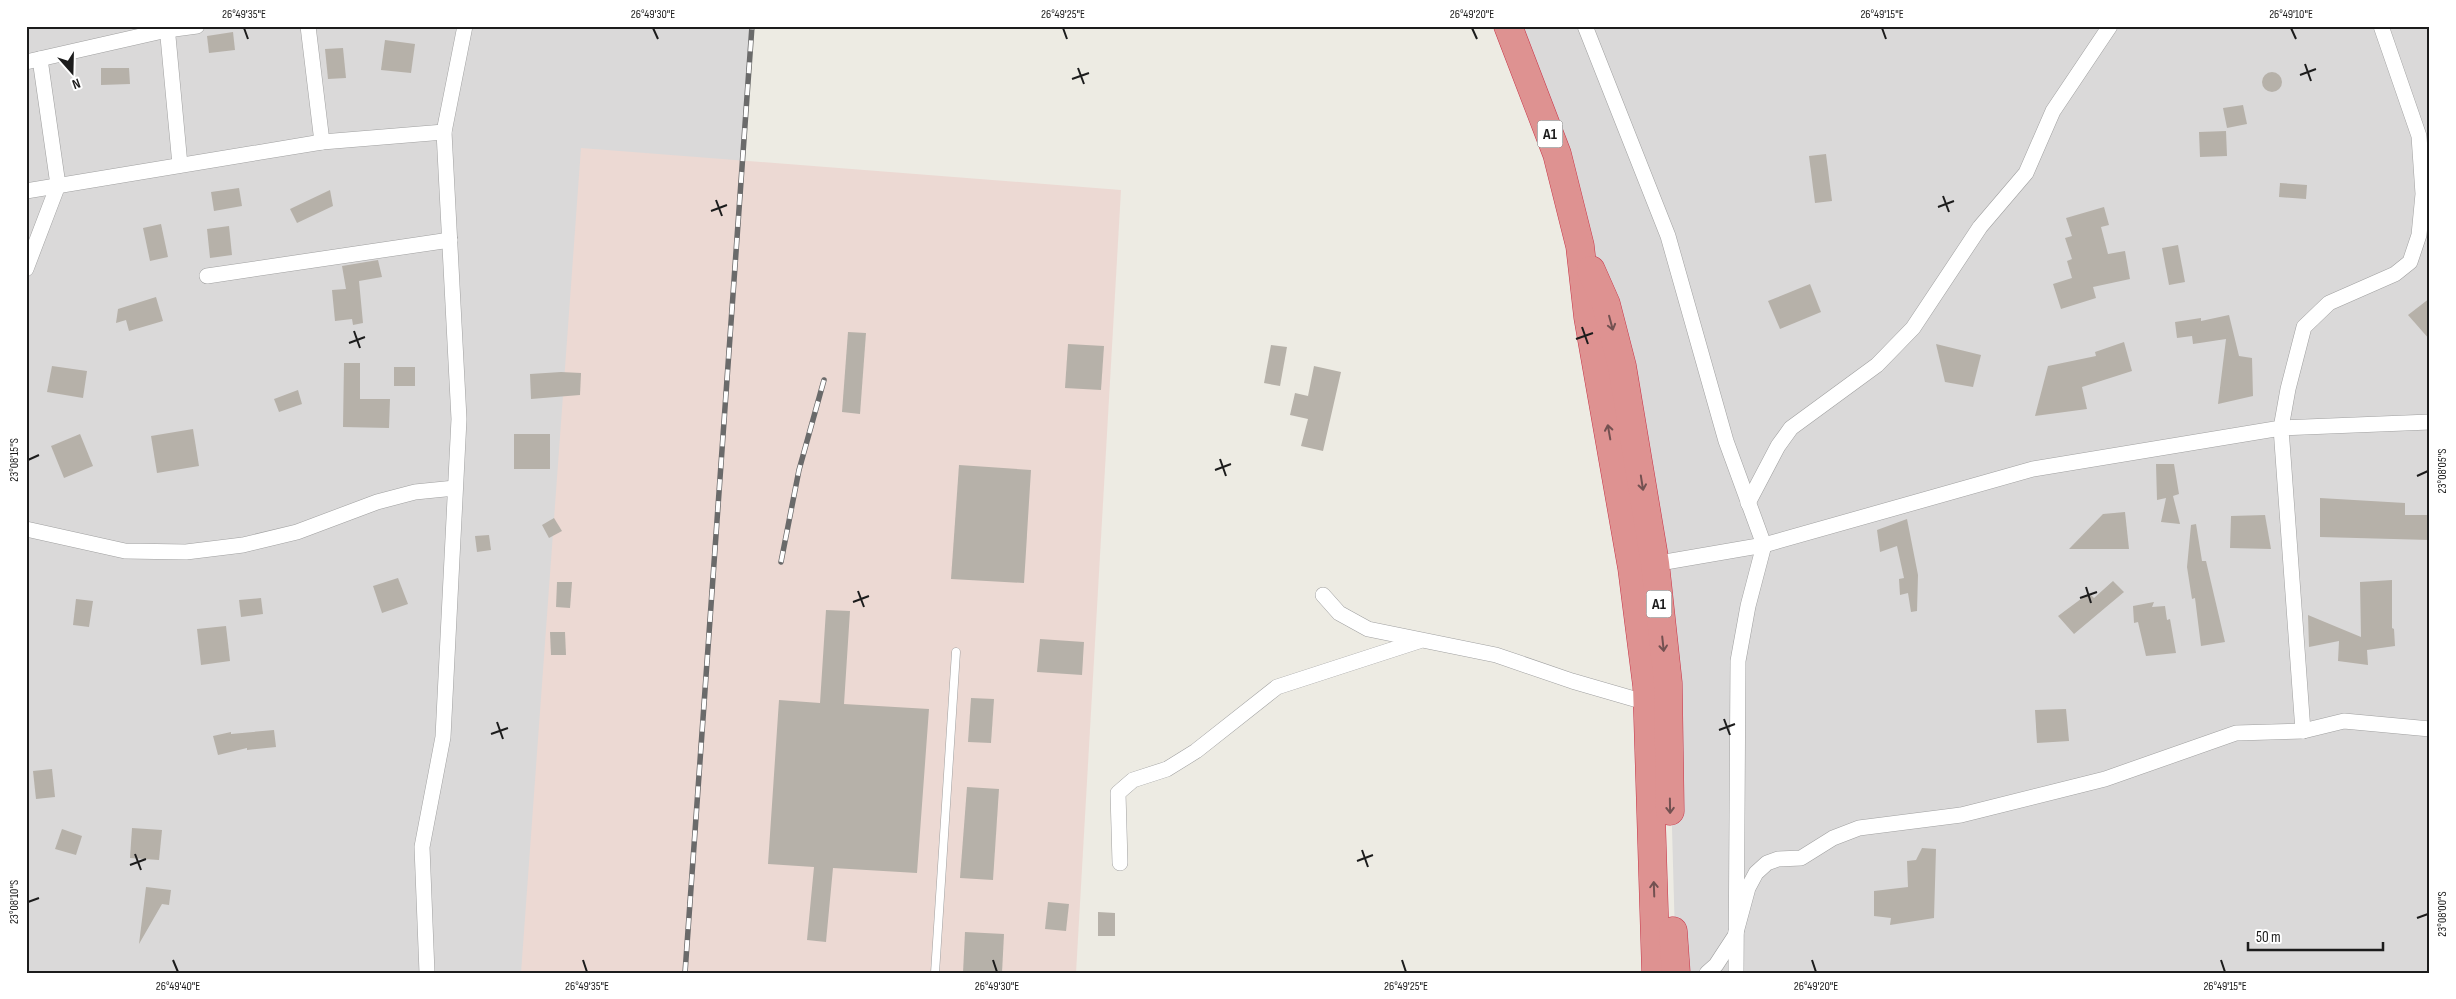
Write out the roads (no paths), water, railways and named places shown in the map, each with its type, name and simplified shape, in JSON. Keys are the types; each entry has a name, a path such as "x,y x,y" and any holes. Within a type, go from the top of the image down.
{"highway":[{"name":"A1","path":"1508,26 1557,154 1580,246 1588,317 1668,683 1676,973"},
{"name":"A1","path":"1643,566 1656,973"}],"street":[{"path":"26,269 58,185 33,61 167,28 197,26"},
{"path":"308,26 322,142"},
{"path":"427,973 422,847 443,736 459,419 444,132 465,26"},
{"path":"1585,26 1668,236 1726,441 1764,545 1748,606 1738,661 1736,973"},
{"path":"1748,503 1778,446 1791,428 1877,365 1912,328 1980,227 2026,173 2053,111 2110,26"},
{"path":"2304,731 2281,428 2304,327 2329,303 2395,274 2410,262 2419,235 2423,194 2419,136 2381,26"},
{"path":"167,28 180,165"},
{"path":"26,191 322,142 444,132"},
{"path":"207,276 450,240"},
{"path":"1643,566 1764,545 2033,469 2281,428 2430,422"},
{"path":"26,529 125,551 186,552 243,545 297,532 377,502 415,492 455,488"},
{"path":"1323,595 1339,613 1368,629 1419,641 1496,655 1572,681 1648,703"},
{"path":"1120,863 1118,793 1133,780 1167,768 1196,751 1278,687 1419,641"},
{"path":"1707,973 1716,965 1735,936 1748,888 1756,873 1766,863 1778,858 1801,858 1833,838 1859,828 1961,816 2105,779 2236,733 2304,731 2344,721 2430,729"}],"lane":[{"path":"935,973 956,652"}],"railway":[{"path":"685,973 752,26"},
{"path":"781,562 799,470 824,380"}]}
